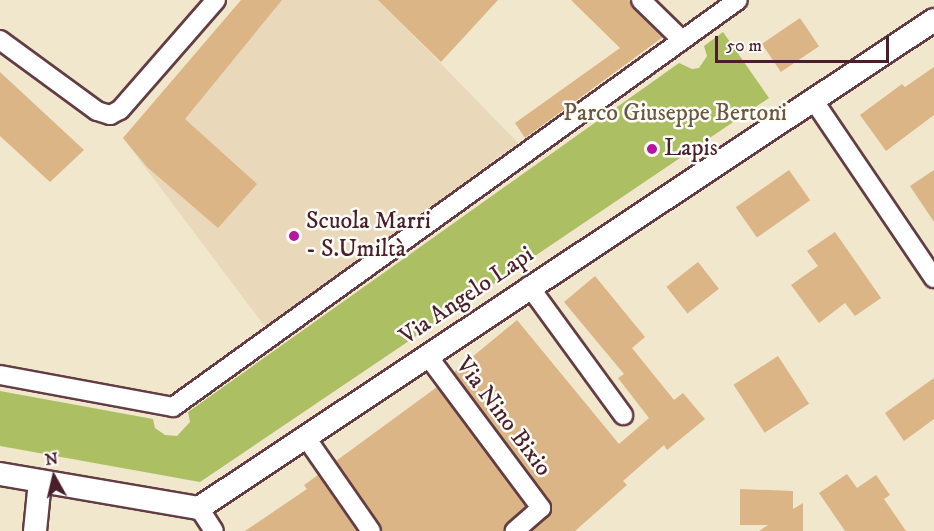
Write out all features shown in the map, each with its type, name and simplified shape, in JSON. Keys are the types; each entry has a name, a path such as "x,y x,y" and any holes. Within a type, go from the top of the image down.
{"street":[{"path":"0,40 97,111 110,115 120,110 216,0"},
{"path":"641,0 682,40"},
{"path":"0,375 173,407 738,0"},
{"name":"Via Angelo Lapi","path":"200,508 307,438 529,286 814,101 934,20"},
{"path":"814,101 934,278"},
{"path":"529,286 623,415"},
{"name":"Via Nino Bixio","path":"427,355 541,508 515,531"},
{"path":"307,438 371,531"},
{"path":"0,474 200,508 214,531"},
{"path":"34,531 40,481"}],"shaded area":[{"name":"Scuola Marri - S.Umiltà","path":"242,0 379,0 518,143 266,328 123,138"}],"green space":[{"name":"Parco Giuseppe Bertoni","path":"723,32 769,98 200,482 0,446 0,391 153,419 155,428 165,435 177,436 190,422 188,412 679,63 692,69 699,68 707,56 704,46"}],"building":[{"path":"241,0 282,0 185,119 257,184 218,228 147,167 123,138"},
{"path":"378,0 498,0 441,62"},
{"path":"571,0 628,0 663,37 525,138 515,123 620,48"},
{"path":"800,18 819,46 781,72 762,44"},
{"path":"934,67 934,115 886,151 860,115 902,84 905,87"},
{"path":"0,72 84,150 50,182 0,136"},
{"path":"789,170 810,200 757,238 736,207"},
{"path":"934,170 934,222 910,186"},
{"path":"835,232 881,298 855,316 845,303 819,323 791,285 818,266 807,251"},
{"path":"698,262 719,289 687,313 666,287"},
{"path":"595,276 645,337 632,348 674,400 683,393 705,419 667,450 664,445 623,481 627,485 575,531 532,531 551,512 550,502 454,372 517,320 619,444 649,418 618,378 624,374 564,302"},
{"path":"778,356 809,404 765,433 734,385"},
{"path":"934,378 934,419 904,441 885,413"},
{"path":"437,387 526,506 504,531 382,531 336,461"},
{"path":"847,474 857,488 876,475 890,495 884,499 906,531 845,531 819,493"},
{"path":"318,475 357,531 245,531 307,489 304,485"},
{"path":"740,489 793,491 793,509 803,503 803,531 759,531 768,525 740,525"}],"place":[{"name":"Lapis","path":"652,149"},
{"name":"Scuola Marri - S.Umiltà","path":"294,236"}]}
